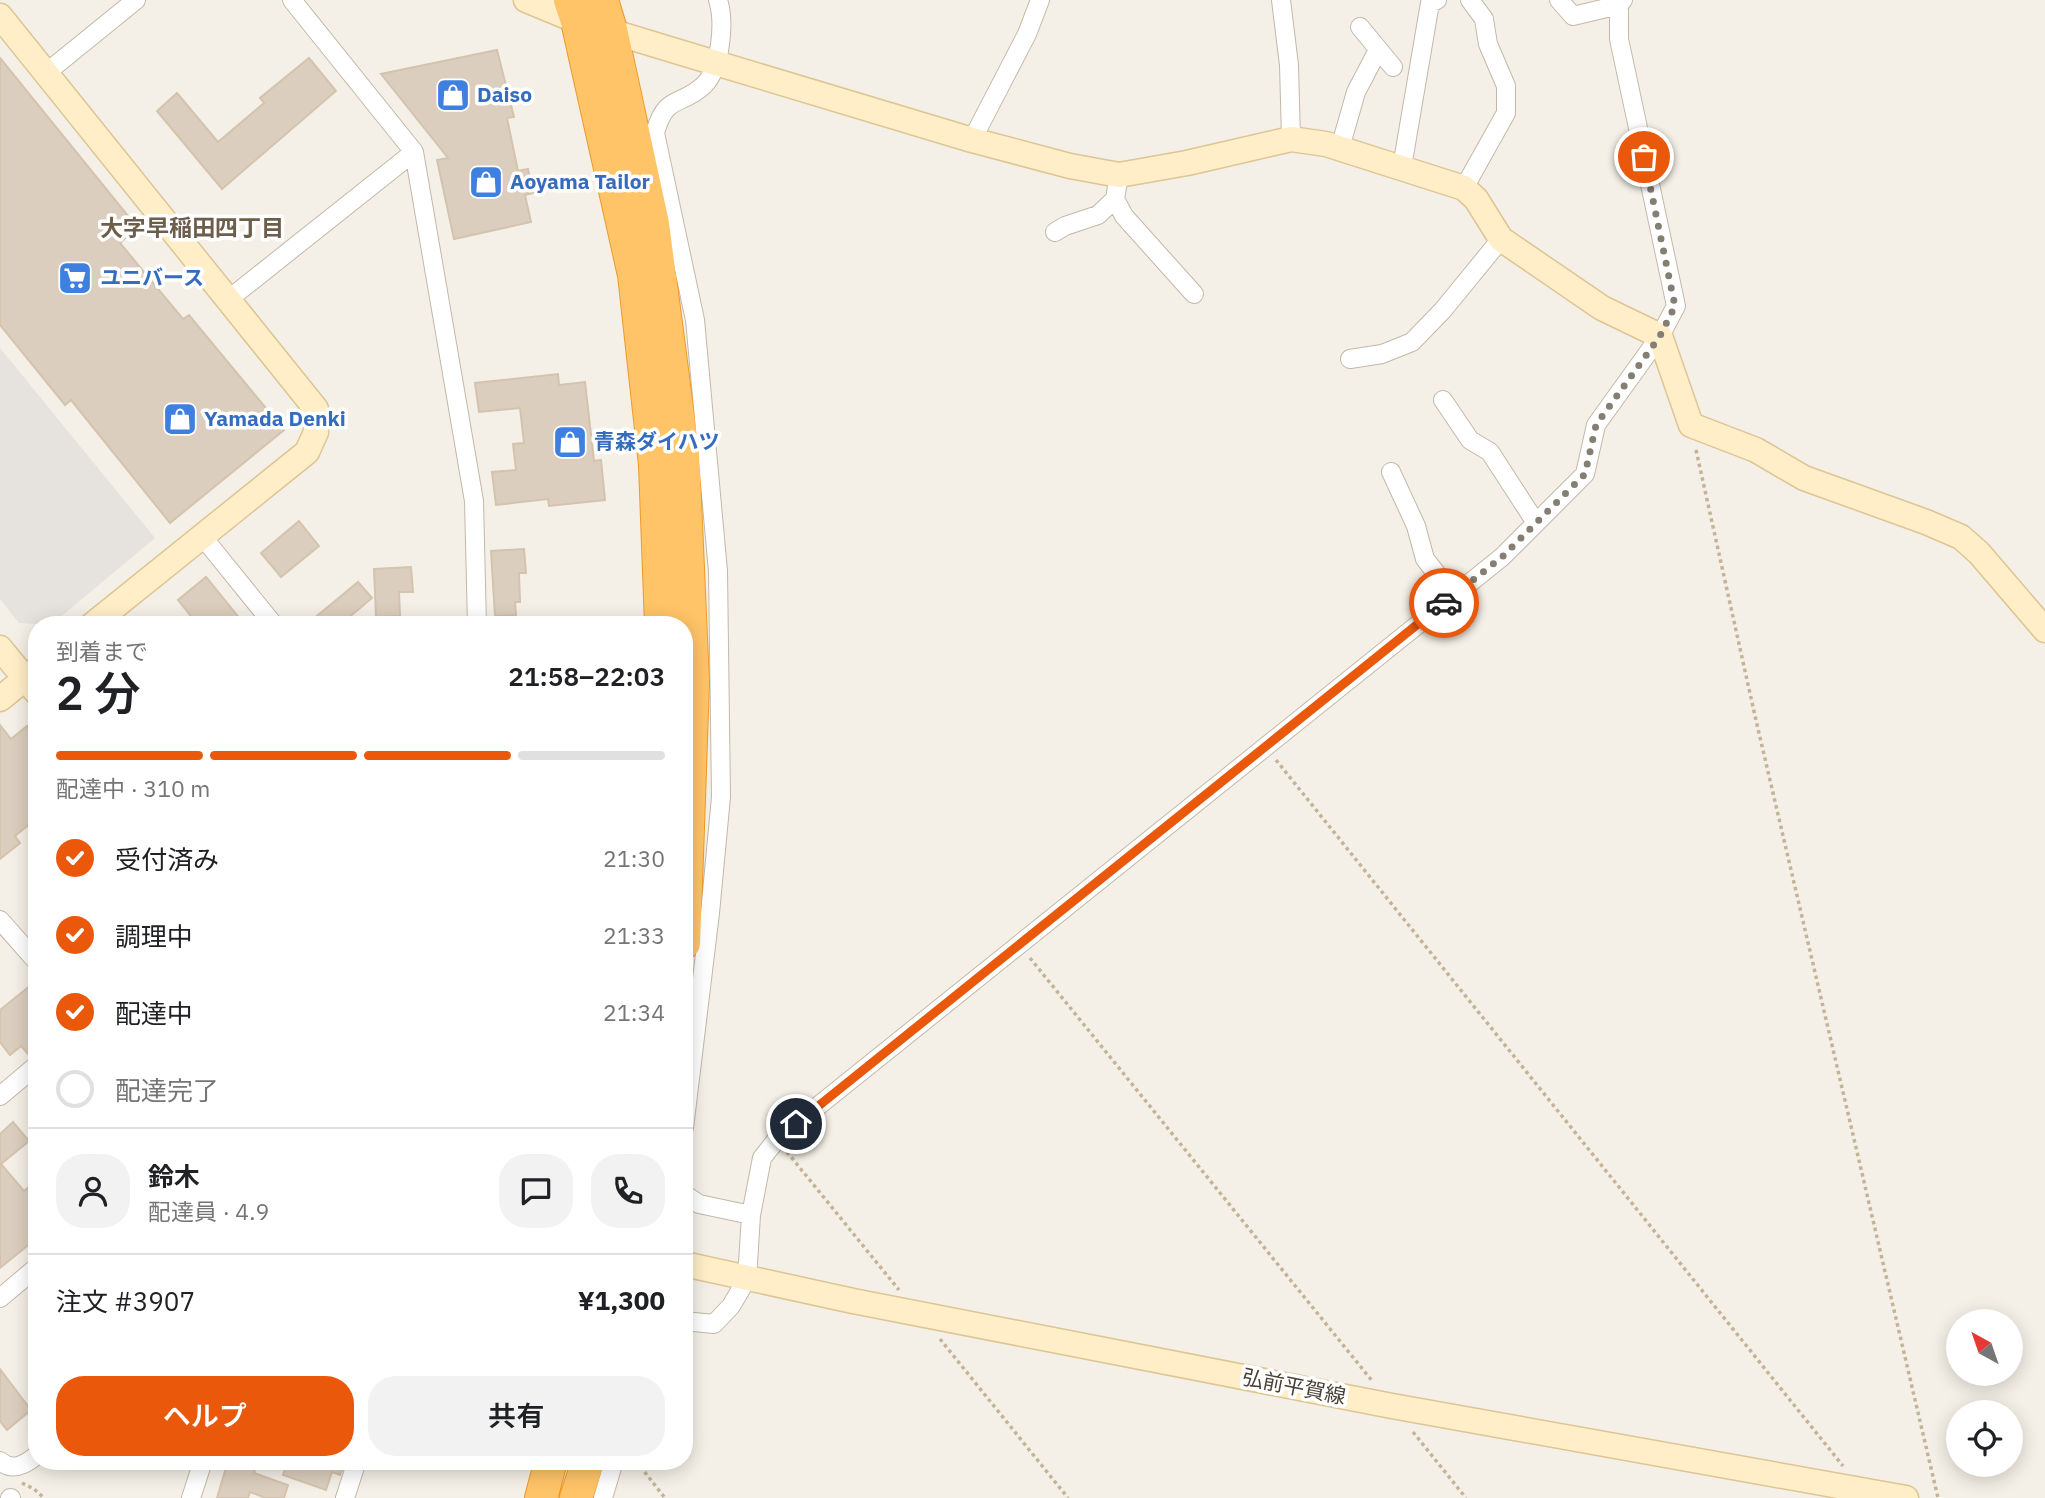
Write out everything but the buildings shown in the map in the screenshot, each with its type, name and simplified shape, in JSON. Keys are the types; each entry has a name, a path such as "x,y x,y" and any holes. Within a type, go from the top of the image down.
{"highway":[{"path":"602,0 611,30 653,224 682,454 690,616"},
{"path":"574,11 634,275 655,465 661,616"},
{"path":"541,1498 549,1470"},
{"path":"576,1498 585,1470"}],"street":[{"path":"46,73 136,0"},
{"path":"292,0 414,152 474,501 477,616"},
{"path":"526,0 574,11 611,30 715,63 972,140 1070,166 1117,187"},
{"path":"693,1055 721,797 718,571 695,320 655,133 660,116 669,104 702,88 709,79 722,32 718,0"},
{"path":"972,140 1027,34 1040,0"},
{"path":"1281,0 1289,65 1291,139"},
{"path":"1402,167 1430,3 1437,0"},
{"path":"1464,188 1506,113 1506,86 1488,44 1483,19 1470,0"},
{"path":"693,1322 714,1324 731,1306 747,1279 751,1214 762,1158 777,1139 1502,557 1585,474 1596,425 1660,336 1675,306 1619,39 1621,3 1573,16 1559,0"},
{"path":"0,16 316,409 316,432 307,452 103,616"},
{"path":"1360,27 1393,67"},
{"path":"1340,148 1356,92 1378,50"},
{"path":"1055,232 1098,215 1117,187 1187,163 1291,139 1340,148 1464,188 1476,199 1501,239 1602,308 1660,336 1691,425 1756,450 1804,478 1961,537 1979,553 2045,630"},
{"path":"229,299 414,152"},
{"path":"1117,187 1124,216 1194,294"},
{"path":"1350,359 1382,354 1412,342 1443,310 1501,239"},
{"path":"1443,400 1470,440 1490,452 1536,523"},
{"path":"1391,472 1416,526 1425,559 1454,596"},
{"path":"202,536 267,616"},
{"path":"0,648 28,675"},
{"path":"0,699 28,683"},
{"path":"0,920 28,952"},
{"path":"0,1096 28,1073"},
{"path":"693,1200 699,1204 751,1214"},
{"name":"弘前平賀線","path":"693,1266 1392,1406 1906,1498"},
{"path":"0,1298 28,1275"},
{"path":"0,1461 6,1466 17,1467 28,1460"},
{"path":"191,1498 200,1470"},
{"path":"345,1498 354,1470"},
{"path":"603,1498 611,1470"}],"path":[{"path":"1691,425 1762,743 1938,1498"},
{"path":"1266,747 1863,1492"},
{"path":"1019,944 1466,1498"},
{"path":"777,1139 1068,1498"},
{"path":"643,1470 666,1498"}],"shaded area":[{"path":"0,348 155,538 62,616 28,616 28,624 19,623 0,599"}],"way so far":[{"path":"1444,603 1502,557 1585,474 1596,425 1660,336 1675,306 1644,157"}],"place":[{"name":"Daiso","path":"453,95"},
{"name":"Aoyama Tailor","path":"486,182"},
{"name":"ユニバース","path":"75,278"},
{"name":"Yamada Denki","path":"180,419"},
{"name":"青森ダイハツ","path":"570,442"}],"district":[{"name":"大字早稲田四丁目","path":"192,228"}],"route":[{"path":"796,1124 1444,603"}]}
